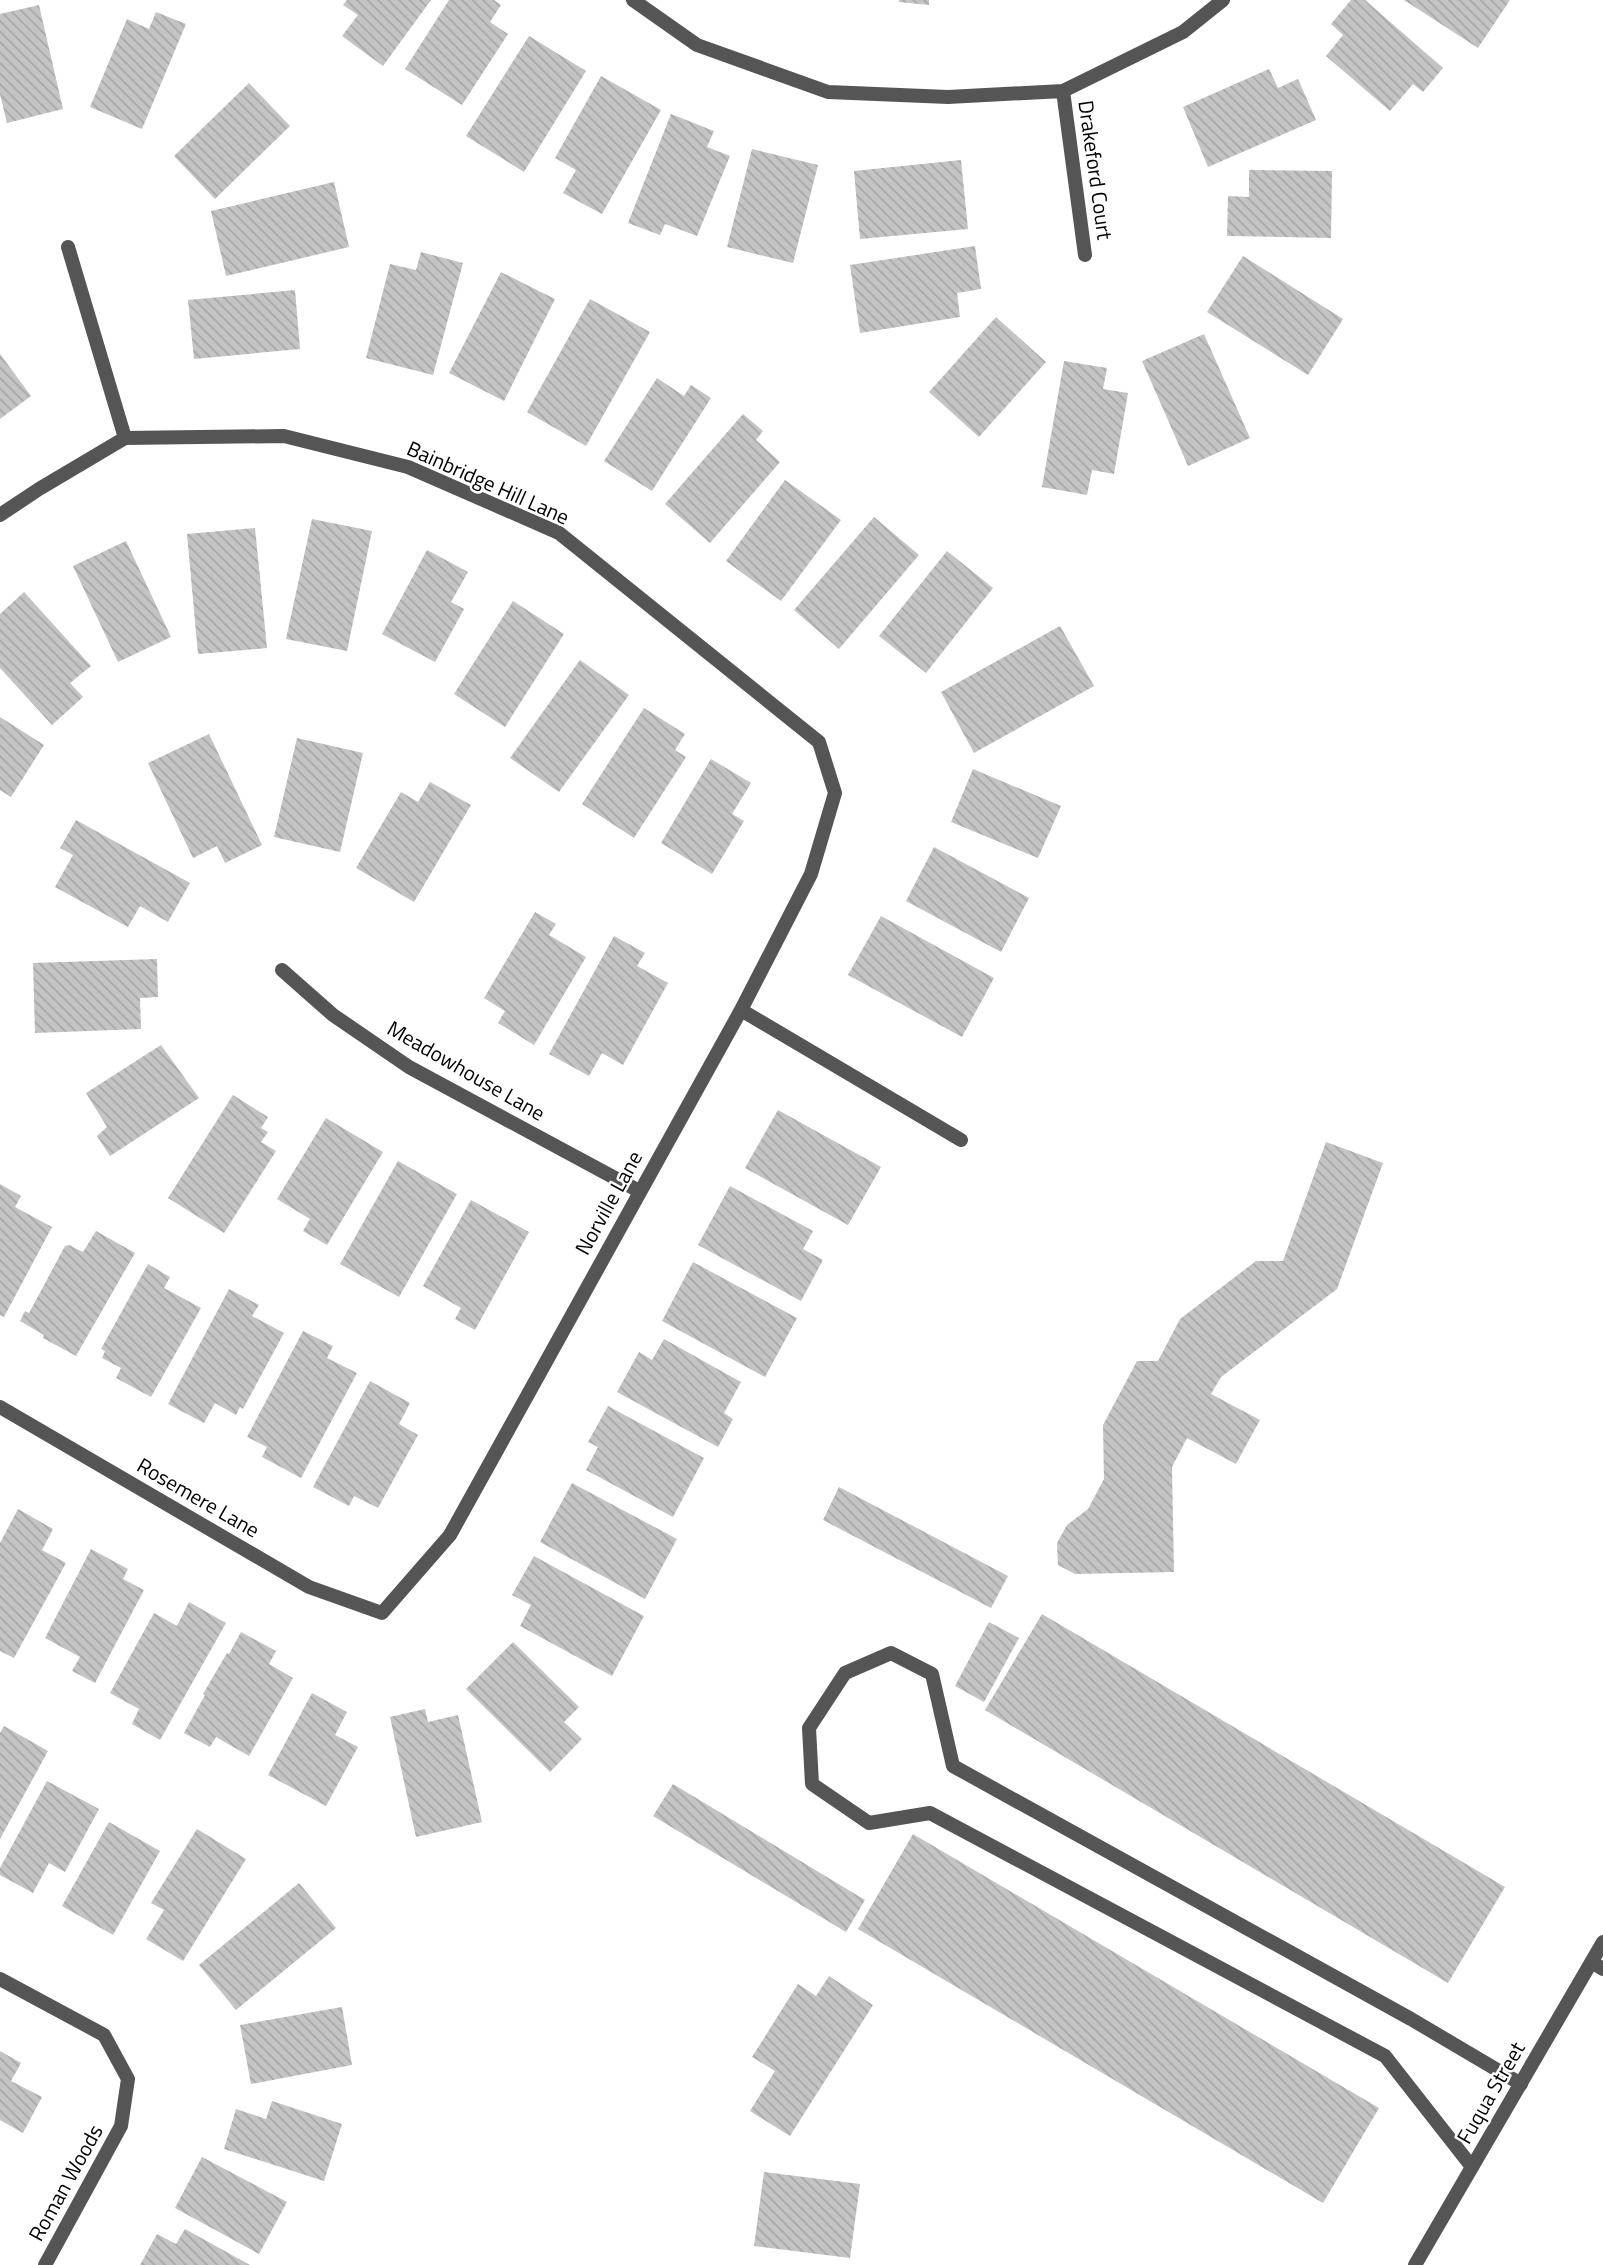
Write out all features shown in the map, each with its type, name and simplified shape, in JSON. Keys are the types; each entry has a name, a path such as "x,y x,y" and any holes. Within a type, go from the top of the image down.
{"street":[{"path":"633,0 698,45 828,92 948,97 1062,92 1183,32 1223,0"},
{"name":"Drakeford Court","path":"1062,92 1085,254"},
{"path":"68,247 125,438"},
{"name":"Bainbridge Hill Lane","path":"0,514 125,438 284,436 408,467 559,533 819,742 835,793"},
{"name":"Norville Lane","path":"382,1613 450,1535 741,1010 811,874 835,793"},
{"name":"Meadowhouse Lane","path":"282,970 333,1015 409,1066 639,1191"},
{"path":"741,1010 961,1140"},
{"name":"Rosemere Lane","path":"0,1407 309,1587 382,1613"},
{"path":"1472,2167 1385,2056 930,1813 869,1823 812,1784 809,1728 845,1673 891,1653 932,1674 953,1766 1411,2019 1521,2084"},
{"name":"Fuqua Street","path":"1415,2265 1521,2084 1597,1965 1603,1942"},
{"name":"Roman Woods","path":"0,1979 104,2035 128,2079 121,2126 45,2265"}],"building":[{"path":"347,0 431,0 383,66 342,36 358,15 343,5"},
{"path":"449,0 494,0 501,5 490,22 508,34 462,105 405,69"},
{"path":"929,0 929,5 899,2"},
{"path":"1351,0 1365,0 1443,68 1423,92 1413,84 1390,111 1326,56 1343,35 1331,24"},
{"path":"1404,0 1510,0 1478,48"},
{"path":"39,5 63,109 7,123 0,94 0,14"},
{"path":"156,12 186,24 142,129 90,107 127,19 149,29"},
{"path":"529,36 586,71 524,172 466,136"},
{"path":"1269,69 1278,88 1298,79 1316,120 1208,167 1183,107"},
{"path":"601,76 661,110 602,214 563,193 576,170 555,158"},
{"path":"249,83 290,126 215,199 174,156"},
{"path":"671,114 714,131 707,147 730,156 697,236 665,224 660,235 628,223"},
{"path":"752,149 818,165 793,263 727,247"},
{"path":"961,160 968,229 860,239 854,171"},
{"path":"1249,170 1332,171 1331,238 1227,236 1228,196 1249,197"},
{"path":"334,182 349,247 226,276 211,211"},
{"path":"975,246 981,289 957,293 960,317 860,333 850,265"},
{"path":"421,252 463,263 433,375 366,358 390,264 416,270"},
{"path":"1243,256 1343,319 1308,375 1207,312"},
{"path":"501,272 555,299 504,401 449,373"},
{"path":"295,290 300,349 194,359 188,300"},
{"path":"590,299 650,332 586,446 527,412"},
{"path":"996,317 1046,362 979,437 929,392"},
{"path":"1204,334 1250,438 1188,466 1142,361"},
{"path":"0,354 31,396 0,419"},
{"path":"1064,361 1107,368 1103,389 1128,393 1114,474 1092,470 1087,495 1042,487"},
{"path":"657,378 684,396 691,385 711,398 652,491 604,461"},
{"path":"743,414 763,431 756,440 780,462 710,543 665,504"},
{"path":"785,480 841,520 781,601 726,561"},
{"path":"874,517 919,555 839,649 794,610"},
{"path":"312,519 372,531 347,651 286,639"},
{"path":"255,528 267,648 198,654 187,534"},
{"path":"126,541 171,637 118,662 73,566"},
{"path":"427,550 468,572 451,602 464,609 435,662 382,634"},
{"path":"947,551 993,588 926,673 879,636"},
{"path":"24,592 91,666 70,683 83,697 52,725 0,668 0,614"},
{"path":"513,601 564,634 505,727 454,694"},
{"path":"1060,626 1094,686 974,753 941,692"},
{"path":"580,660 629,695 559,792 510,758"},
{"path":"644,708 685,734 675,750 686,757 634,838 582,804"},
{"path":"0,717 44,745 11,797 0,790"},
{"path":"209,734 262,845 225,863 217,846 193,858 148,763"},
{"path":"297,738 363,753 340,852 274,837"},
{"path":"711,759 751,783 732,814 744,821 712,874 661,843"},
{"path":"973,769 1061,806 1038,858 951,822"},
{"path":"430,782 471,805 414,902 356,868 401,792 418,802"},
{"path":"76,820 190,883 168,922 140,906 128,927 55,887 73,855 60,848"},
{"path":"934,847 1029,898 1001,952 906,901"},
{"path":"535,912 556,924 549,935 586,957 534,1045 498,1023 505,1011 484,998"},
{"path":"881,916 994,978 962,1037 848,975"},
{"path":"614,936 645,953 637,966 668,983 623,1065 602,1053 589,1076 549,1054"},
{"path":"157,959 158,997 140,998 141,1029 35,1033 33,963"},
{"path":"161,1045 199,1098 110,1156 97,1136 107,1127 86,1093"},
{"path":"233,1095 268,1117 261,1128 268,1132 261,1142 276,1151 224,1233 168,1198"},
{"path":"778,1110 881,1167 848,1225 745,1168"},
{"path":"326,1118 383,1152 327,1245 303,1231 310,1219 277,1199"},
{"path":"1326,1142 1383,1163 1337,1289 1221,1377 1211,1394 1260,1420 1236,1464 1187,1438 1172,1467 1174,1572 1075,1574 1058,1565 1057,1543 1067,1525 1088,1509 1104,1479 1103,1425 1137,1361 1158,1361 1180,1319 1256,1261 1283,1261"},
{"path":"398,1161 457,1194 399,1297 340,1264"},
{"path":"0,1184 21,1196 15,1207 52,1227 4,1317 0,1315"},
{"path":"730,1186 813,1231 803,1249 823,1260 801,1301 698,1245"},
{"path":"471,1200 529,1232 475,1330 455,1319 461,1308 423,1286"},
{"path":"96,1231 135,1253 76,1356 43,1338 44,1335 20,1321 25,1311 29,1313 65,1246 69,1245 83,1252"},
{"path":"693,1262 797,1318 765,1377 662,1321"},
{"path":"148,1264 170,1277 164,1288 201,1308 151,1397 116,1378 121,1368 102,1358 105,1351 101,1349"},
{"path":"229,1289 259,1305 252,1316 284,1333 243,1409 240,1407 236,1415 215,1403 204,1423 168,1404"},
{"path":"303,1331 333,1346 327,1358 357,1373 301,1478 262,1457 267,1447 247,1437"},
{"path":"664,1339 741,1382 724,1413 733,1419 718,1447 617,1392 639,1352 652,1360"},
{"path":"370,1381 410,1403 399,1424 418,1435 378,1508 354,1496 349,1506 313,1487"},
{"path":"608,1406 704,1458 673,1517 586,1470 598,1447 588,1442"},
{"path":"572,1483 677,1539 645,1599 540,1542"},
{"path":"839,1487 1008,1576 991,1608 823,1520"},
{"path":"18,1509 53,1529 42,1550 66,1563 14,1658 0,1651 0,1543"},
{"path":"91,1549 128,1569 123,1579 144,1590 95,1683 72,1671 80,1657 45,1638"},
{"path":"534,1556 644,1616 612,1676 520,1626 531,1605 512,1595"},
{"path":"189,1602 226,1623 160,1740 132,1724 139,1709 110,1693 154,1613 177,1626"},
{"path":"1042,1614 1505,1887 1448,1983 985,1710"},
{"path":"989,1622 1019,1638 984,1702 955,1686"},
{"path":"241,1632 276,1651 269,1664 293,1678 249,1756 216,1737 210,1747 184,1733 205,1695 203,1694"},
{"path":"513,1642 579,1707 564,1722 582,1739 550,1772 466,1689"},
{"path":"312,1693 347,1712 335,1735 358,1747 326,1806 268,1775"},
{"path":"425,1709 428,1722 458,1715 482,1822 416,1837 390,1717"},
{"path":"4,1726 48,1751 0,1839 0,1733"},
{"path":"47,1781 99,1809 65,1872 49,1863 33,1893 0,1875 0,1868"},
{"path":"673,1784 865,1900 846,1932 653,1816"},
{"path":"109,1822 160,1851 113,1935 62,1906"},
{"path":"197,1829 246,1859 183,1961 146,1939 164,1910 151,1903"},
{"path":"913,1834 1379,2108 1323,2203 858,1929"},
{"path":"299,1883 336,1928 236,2010 199,1965"},
{"path":"829,1976 873,2005 790,2136 750,2111 775,2071 752,2057 798,1984 816,1996"},
{"path":"342,2007 352,2065 251,2084 240,2025"},
{"path":"0,2051 21,2063 11,2081 42,2097 23,2133 0,2120"},
{"path":"272,2101 342,2124 324,2181 224,2149 236,2109 266,2119"},
{"path":"202,2157 287,2202 259,2254 175,2208"},
{"path":"764,2172 860,2184 850,2258 754,2246"},
{"path":"185,2229 250,2265 140,2265 157,2234 176,2244"}]}
